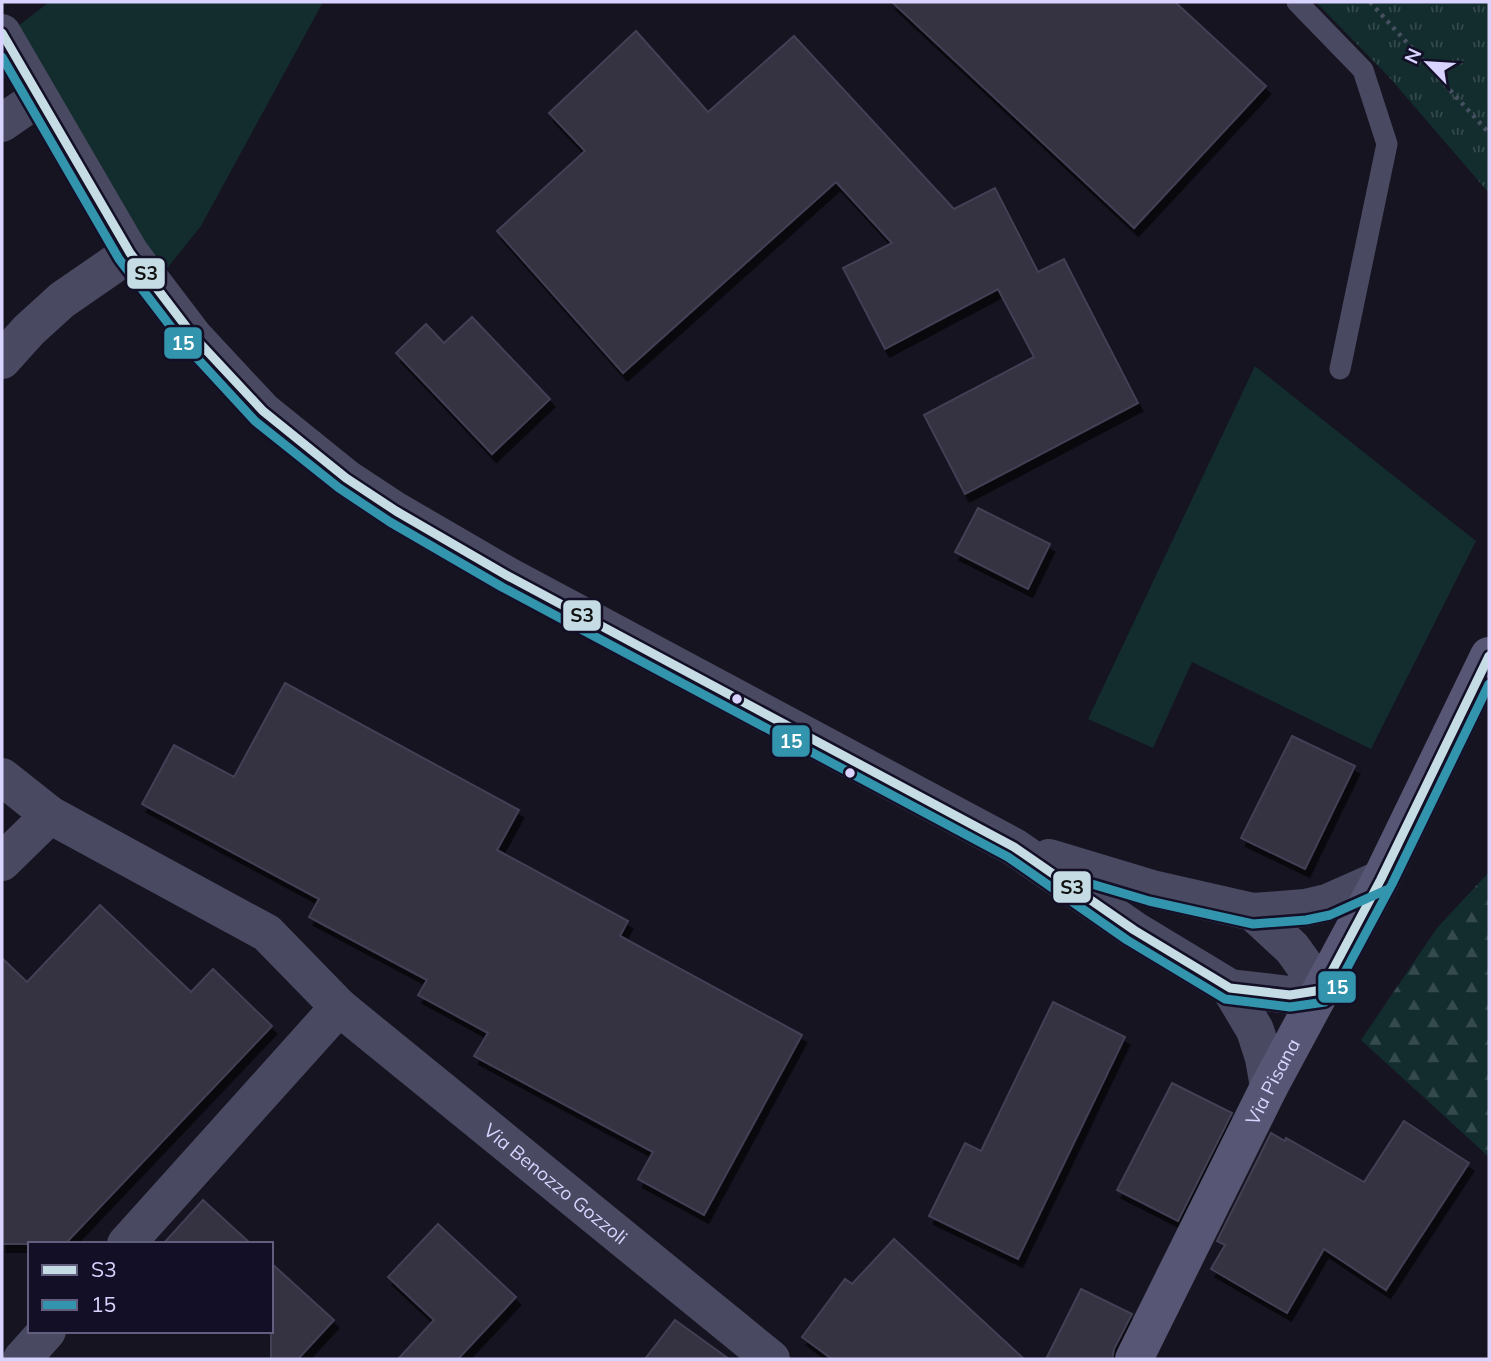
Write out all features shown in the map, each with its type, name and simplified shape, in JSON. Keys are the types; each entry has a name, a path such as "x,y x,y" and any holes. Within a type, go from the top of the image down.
{"main road":[{"name":"Via Pisana","path":"1134,1359 1269,1087 1381,878 1489,656"}],"street":[{"path":"2,33 130,253 194,337 262,411 346,478 408,518 508,576 1014,847 1134,930 1230,988 1290,995 1322,990 1292,948 1253,912"},
{"path":"2,123 38,98"},
{"path":"2,360 29,330 62,300 130,253"},
{"name":"Via Benozzo Gozzoli","path":"2,777 50,815 267,933 339,1007 771,1359"},
{"path":"2,862 50,815"},
{"path":"1014,847 1152,889 1253,912 1327,904 1381,878"},
{"path":"1230,988 1255,1030 1269,1087"},
{"path":"128,1242 339,1007"},
{"path":"22,1359 45,1333"}],"lane":[{"path":"1297,2 1363,70 1387,144 1340,369"}],"path":[{"path":"1370,2 1489,133"}],"green space":[{"path":"49,2 323,2 201,226 153,286 4,37"},
{"path":"1316,2 1489,2 1489,193 1389,77"},
{"path":"1255,366 1476,541 1371,749 1192,662 1153,748 1088,719"},
{"path":"1489,872 1489,1157 1361,1040 1437,928"}],"building":[{"path":"892,2 1175,2 1266,86 1134,228"},
{"path":"636,31 708,112 794,36 954,209 995,188 1038,272 1064,259 1138,403 965,494 924,415 1034,357 998,289 885,349 843,268 892,243 836,182 623,373 497,231 585,151 549,113"},
{"path":"472,317 550,399 492,454 396,353 426,324 444,343"},
{"path":"978,508 1050,544 1028,589 955,552"},
{"path":"285,683 519,810 497,850 628,921 620,936 802,1035 704,1215 638,1179 653,1152 474,1056 488,1033 418,995 427,980 309,917 319,899 142,804 174,745 234,777"},
{"path":"1292,736 1355,766 1305,869 1241,838"},
{"path":"100,905 191,992 213,969 272,1026 67,1242 2,1244 2,958 27,982"},
{"path":"1053,1002 1125,1037 1018,1259 929,1216 965,1143 981,1151"},
{"path":"1172,1083 1232,1113 1178,1221 1117,1190"},
{"path":"1404,1121 1469,1163 1386,1290 1324,1249 1287,1313 1211,1269 1225,1245 1217,1241 1271,1133 1285,1141 1286,1138 1364,1182"},
{"path":"203,1200 249,1242 165,1242"},
{"path":"438,1224 516,1297 458,1359 398,1359 434,1320 388,1277"},
{"path":"894,1239 1024,1359 832,1359 802,1337 845,1279 852,1284"},
{"path":"273,1265 334,1320 298,1359 271,1359"},
{"path":"1081,1289 1132,1314 1114,1349 1112,1359 1046,1359"},
{"path":"675,1320 729,1359 645,1359"}],"transit line":[{"name":"S3","path":"2,33 130,253 194,337 263,411 346,478 396,511 508,576 1014,847 1134,930 1230,988 1290,995 1322,990"},
{"name":"15","path":"2,57 119,259 184,344 255,421 339,488 390,522 502,587 1008,857 1127,940 1225,999 1290,1007 1325,1002 1331,998 1392,884 1489,684"},
{"name":"S3","path":"1322,990 1381,879 1489,656"},
{"name":"15","path":"1085,882 1149,901 1253,924 1306,920 1330,915 1386,890"}]}
